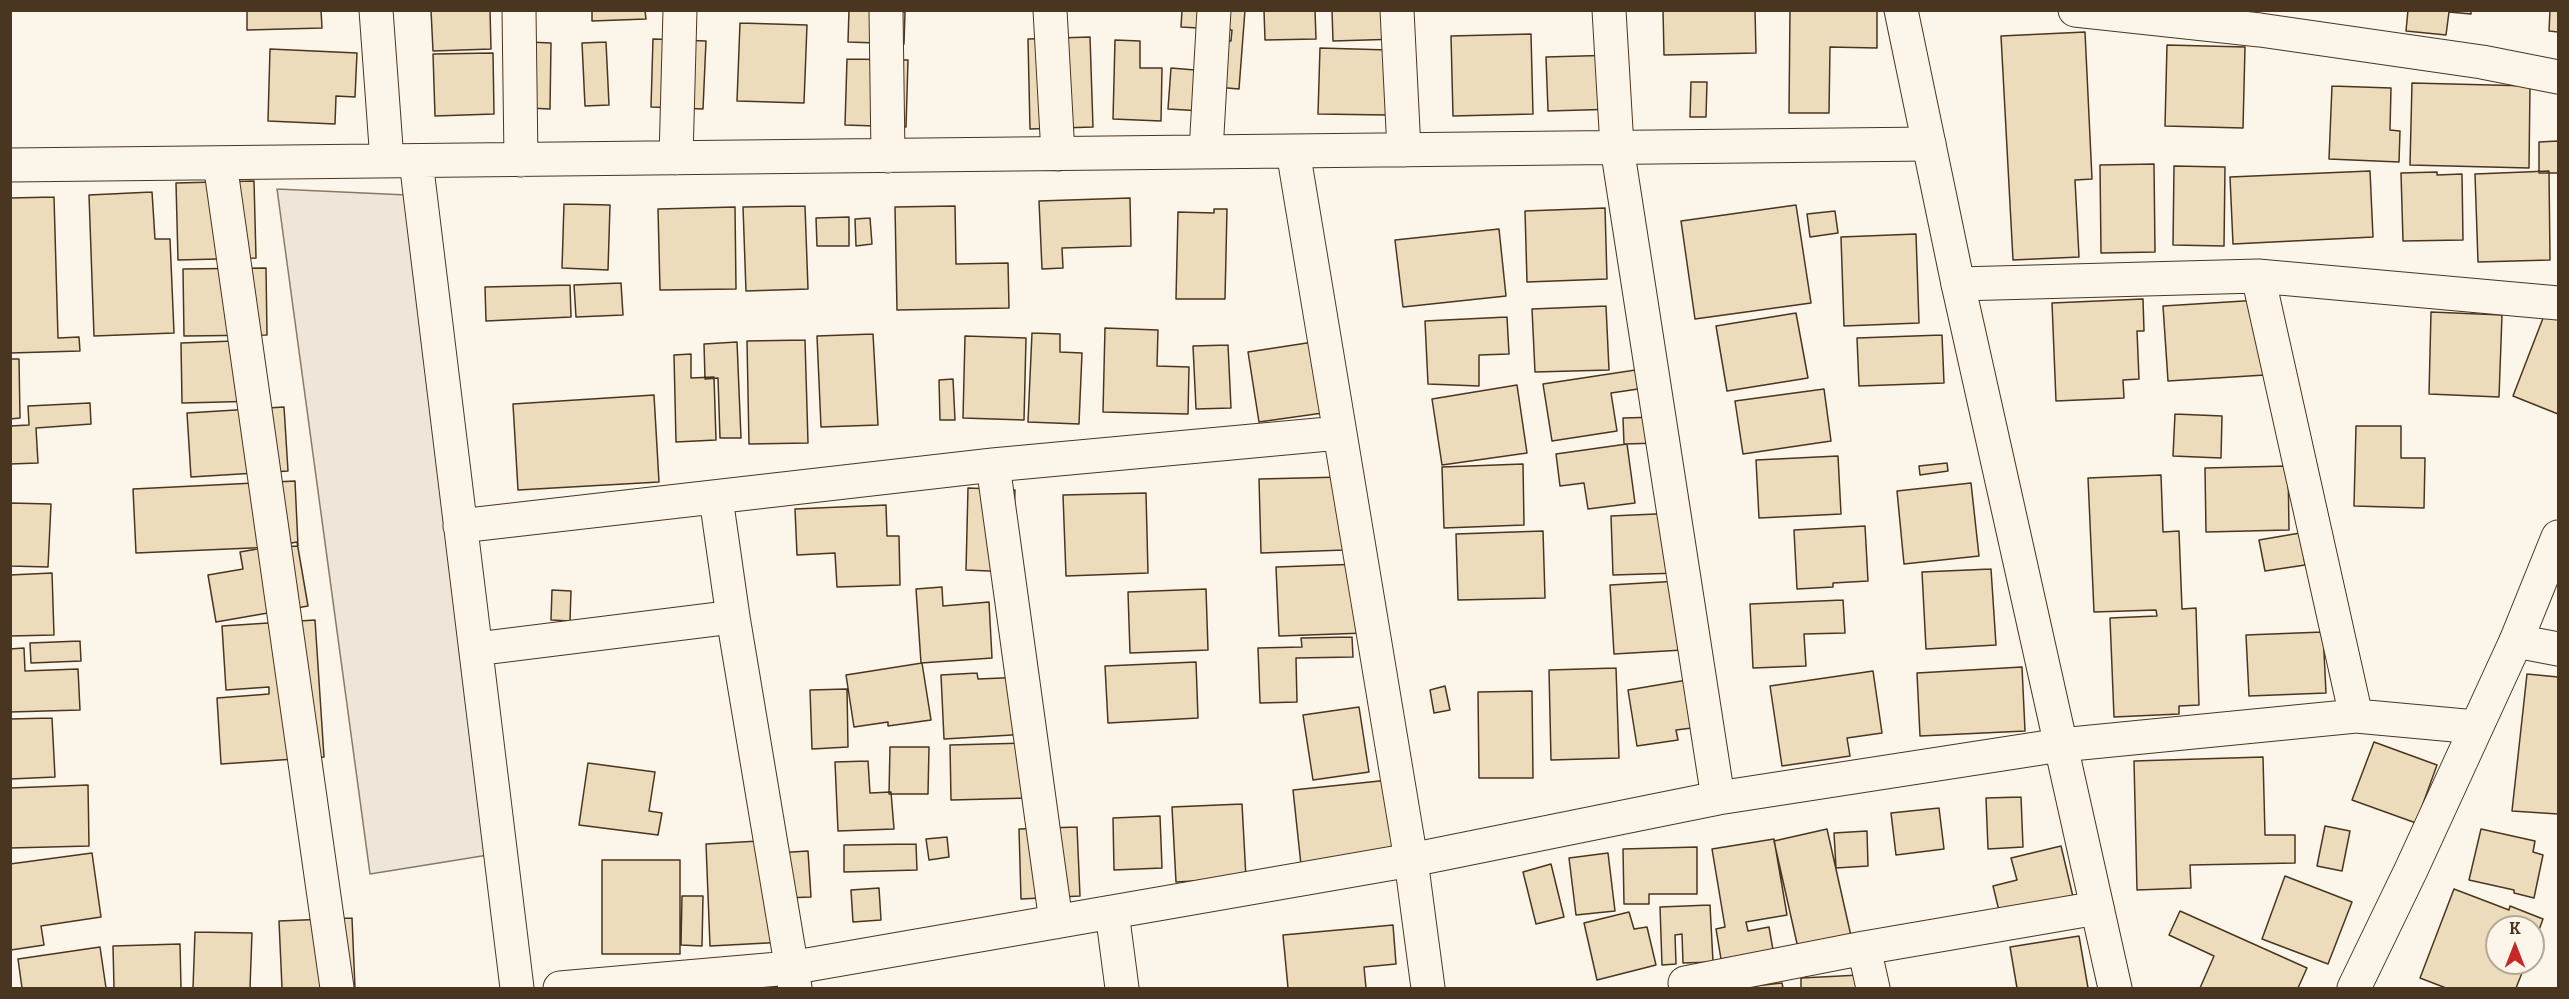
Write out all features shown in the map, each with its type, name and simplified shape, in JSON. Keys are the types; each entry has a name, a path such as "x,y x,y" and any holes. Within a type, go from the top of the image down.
{"street":[{"path":"376,10 460,526 517,988"},
{"path":"519,10 521,160"},
{"path":"676,158 680,10"},
{"path":"886,10 888,156"},
{"path":"1050,10 1058,154"},
{"path":"1206,152 1214,10"},
{"path":"1397,10 1404,150"},
{"path":"1609,10 1617,147 1718,798"},
{"path":"1901,10 1958,284 2115,988"},
{"path":"2075,10 2260,30 2559,76"},
{"path":"10,165 1929,144"},
{"path":"1293,151 1411,861 1428,988"},
{"path":"220,163 337,988"},
{"path":"1958,284 2258,276 2559,303"},
{"path":"2258,276 2356,716"},
{"path":"460,526 993,465 1339,433"},
{"path":"993,465 1056,922"},
{"path":"716,498 733,617 792,978"},
{"path":"2354,988 2516,641 2559,537"},
{"path":"476,649 733,617"},
{"path":"2516,641 2559,649"},
{"path":"560,988 792,978 1056,922 1411,861 1718,798 2061,745 2356,716 2476,727"},
{"path":"1686,988 1685,983 1864,948 2097,908"},
{"path":"1112,912 1122,988"},
{"path":"1864,948 1873,988"}],"shaded area":[{"path":"277,189 407,195 513,851 370,874"}],"building":[{"path":"247,10 321,10 322,28 247,30"},
{"path":"431,10 490,10 491,49 433,51"},
{"path":"592,10 645,10 646,19 592,21"},
{"path":"849,10 905,12 904,44 848,42"},
{"path":"1182,10 1245,10 1239,89 1204,86 1202,111 1168,109 1171,68 1195,70 1197,39 1231,41 1232,30 1181,27"},
{"path":"1264,10 1315,10 1316,39 1265,40"},
{"path":"1332,10 1399,10 1399,39 1333,41"},
{"path":"1663,10 1755,10 1756,53 1664,55"},
{"path":"1790,10 1877,10 1877,48 1830,47 1829,113 1789,113"},
{"path":"2408,10 2471,10 2471,14 2449,12 2446,35 2406,31"},
{"path":"2550,10 2558,10 2558,32 2549,31"},
{"path":"740,23 807,25 804,103 737,101"},
{"path":"2085,32 2092,179 2075,180 2079,257 2013,260 2001,36"},
{"path":"1531,34 1533,114 1453,116 1451,36"},
{"path":"1090,37 1093,127 1030,129 1028,39"},
{"path":"653,39 706,41 703,109 651,107"},
{"path":"1115,40 1140,41 1140,68 1162,68 1161,121 1113,119"},
{"path":"506,41 551,43 550,109 504,107"},
{"path":"606,42 609,105 585,106 582,43"},
{"path":"2167,45 2245,47 2243,128 2165,126"},
{"path":"1320,48 1389,50 1387,115 1318,114"},
{"path":"270,49 357,53 355,97 336,96 335,124 268,121"},
{"path":"493,53 494,114 435,116 433,54"},
{"path":"1617,55 1619,109 1548,111 1546,57"},
{"path":"847,59 908,60 906,127 845,125"},
{"path":"1691,82 1707,82 1706,117 1690,117"},
{"path":"2412,83 2530,86 2529,168 2410,165"},
{"path":"2332,86 2391,88 2390,130 2400,131 2399,162 2329,159"},
{"path":"2558,141 2558,173 2539,173 2539,142"},
{"path":"2154,164 2155,252 2101,253 2100,165"},
{"path":"2174,166 2225,167 2224,246 2173,245"},
{"path":"2370,171 2373,237 2233,244 2230,177"},
{"path":"2549,171 2550,260 2478,262 2475,174"},
{"path":"2437,172 2437,175 2462,174 2463,240 2403,241 2401,173"},
{"path":"254,181 256,258 178,260 176,183"},
{"path":"152,192 155,239 170,239 174,333 94,336 89,195"},
{"path":"54,197 58,338 79,337 80,351 10,353 10,198"},
{"path":"1130,198 1131,246 1062,248 1063,268 1042,269 1039,201"},
{"path":"564,204 610,205 608,270 562,268"},
{"path":"1796,205 1811,303 1695,319 1681,221"},
{"path":"805,206 808,289 746,291 743,207"},
{"path":"955,206 956,264 1008,263 1009,308 897,310 895,207"},
{"path":"735,207 736,289 660,290 658,209"},
{"path":"1605,208 1607,279 1527,282 1525,211"},
{"path":"1214,209 1227,209 1225,299 1176,299 1178,212 1214,213"},
{"path":"1835,211 1838,233 1810,237 1807,214"},
{"path":"849,217 849,246 817,246 816,218"},
{"path":"870,218 872,244 856,246 855,219"},
{"path":"1499,229 1506,296 1403,307 1395,240"},
{"path":"1916,234 1919,323 1844,326 1841,237"},
{"path":"266,268 267,335 184,336 183,269"},
{"path":"621,283 623,315 576,317 574,285"},
{"path":"570,285 571,317 486,321 485,287"},
{"path":"2143,299 2144,331 2137,331 2139,379 2123,380 2124,398 2056,401 2052,303"},
{"path":"2260,300 2265,375 2168,381 2163,306"},
{"path":"1606,306 1609,370 1535,372 1532,309"},
{"path":"2431,312 2502,315 2499,397 2429,394"},
{"path":"1796,313 1808,378 1727,391 1716,326"},
{"path":"2545,313 2558,318 2558,414 2513,396"},
{"path":"1507,317 1509,354 1479,355 1479,386 1428,384 1425,321"},
{"path":"1105,328 1158,330 1157,366 1189,367 1188,414 1103,412"},
{"path":"1032,333 1060,334 1060,352 1082,353 1079,424 1028,422"},
{"path":"873,334 878,425 821,427 817,336"},
{"path":"1942,335 1944,383 1859,386 1857,338"},
{"path":"965,336 1026,338 1024,420 963,418"},
{"path":"1333,339 1344,410 1259,422 1248,352"},
{"path":"260,340 262,401 182,403 181,343"},
{"path":"805,340 808,443 749,444 747,341"},
{"path":"737,342 741,438 720,438 718,378 705,379 704,344"},
{"path":"1228,345 1231,408 1196,409 1193,346"},
{"path":"691,354 691,378 714,377 716,440 676,442 674,355"},
{"path":"10,359 19,359 20,418 10,419"},
{"path":"1642,369 1645,388 1611,393 1617,431 1552,441 1543,384"},
{"path":"953,379 955,420 940,420 939,380"},
{"path":"1517,385 1527,453 1442,465 1432,399"},
{"path":"1824,389 1831,441 1743,454 1735,401"},
{"path":"654,395 659,482 518,490 513,404"},
{"path":"90,403 91,424 36,428 38,463 10,464 10,426 29,425 28,406"},
{"path":"284,407 288,471 191,477 187,413"},
{"path":"2175,414 2222,416 2221,458 2173,456"},
{"path":"1659,417 1660,443 1624,444 1623,418"},
{"path":"2356,426 2401,426 2401,458 2425,458 2424,508 2354,506"},
{"path":"1627,444 1635,503 1588,509 1584,483 1560,486 1556,454"},
{"path":"1838,456 1841,514 1759,518 1756,460"},
{"path":"1947,463 1948,471 1920,475 1919,466"},
{"path":"1523,464 1524,525 1444,528 1442,467"},
{"path":"2288,466 2289,530 2206,532 2205,468"},
{"path":"2161,475 2163,532 2179,531 2182,609 2196,608 2199,705 2179,706 2179,714 2114,717 2110,618 2157,616 2156,610 2094,612 2088,478"},
{"path":"1343,477 1345,550 1261,553 1259,479"},
{"path":"295,481 298,546 136,553 133,489"},
{"path":"1971,483 1979,556 1904,564 1897,491"},
{"path":"968,488 1015,490 1012,572 966,570"},
{"path":"1146,493 1148,573 1066,576 1063,495"},
{"path":"10,503 51,504 48,567 10,566"},
{"path":"886,505 887,536 899,536 900,585 837,587 835,553 797,555 795,509"},
{"path":"1678,513 1680,573 1613,575 1611,516"},
{"path":"1865,526 1868,581 1833,583 1833,587 1797,589 1794,530"},
{"path":"1543,531 1545,598 1458,600 1456,534"},
{"path":"2300,533 2305,565 2265,571 2259,540"},
{"path":"297,542 308,606 216,622 208,575 243,569 240,552"},
{"path":"1362,564 1365,633 1279,636 1276,567"},
{"path":"1991,569 1996,645 1926,649 1922,572"},
{"path":"52,573 54,635 10,636 10,575"},
{"path":"1697,580 1700,649 1614,654 1610,585"},
{"path":"942,587 943,606 989,602 992,658 921,663 916,589"},
{"path":"1206,589 1208,650 1130,653 1128,592"},
{"path":"552,590 571,591 570,621 551,620"},
{"path":"1843,600 1845,633 1804,634 1806,666 1753,668 1750,604"},
{"path":"315,620 324,757 221,764 217,698 269,694 269,687 226,690 222,626"},
{"path":"2323,632 2326,693 2249,696 2246,635"},
{"path":"1352,637 1353,657 1296,658 1297,702 1260,703 1258,648 1302,647 1301,638"},
{"path":"80,641 81,661 31,663 30,643"},
{"path":"24,648 25,671 78,669 80,710 10,712 10,649"},
{"path":"1196,662 1198,718 1108,723 1105,666"},
{"path":"922,663 931,720 888,726 888,722 854,727 846,675"},
{"path":"2022,667 2025,731 1920,736 1917,673"},
{"path":"1616,668 1619,758 1551,760 1549,670"},
{"path":"1873,671 1882,733 1847,738 1850,756 1782,766 1770,686"},
{"path":"977,673 978,679 1026,677 1029,734 944,739 941,675"},
{"path":"2527,674 2558,677 2558,814 2512,811"},
{"path":"1693,679 1700,727 1676,730 1678,740 1637,746 1628,690"},
{"path":"1445,686 1450,710 1434,713 1430,690"},
{"path":"847,689 848,747 812,749 810,690"},
{"path":"1532,691 1533,778 1479,778 1478,692"},
{"path":"1359,707 1369,772 1313,780 1303,715"},
{"path":"52,718 55,777 10,779 10,719"},
{"path":"2374,742 2437,765 2416,823 2352,800"},
{"path":"1027,743 1028,798 951,800 950,745"},
{"path":"890,747 929,747 928,794 889,794"},
{"path":"2263,757 2265,835 2295,835 2295,863 2190,865 2191,888 2137,890 2134,761"},
{"path":"868,761 870,793 891,792 894,829 838,831 835,762"},
{"path":"588,763 655,772 649,811 662,813 658,835 579,825"},
{"path":"1389,780 1397,855 1301,865 1293,790"},
{"path":"88,785 89,846 10,848 10,788"},
{"path":"2021,797 2023,847 1988,849 1986,798"},
{"path":"1242,804 1246,878 1176,882 1172,807"},
{"path":"1939,808 1944,849 1896,855 1891,813"},
{"path":"1160,816 1162,868 1114,870 1113,818"},
{"path":"2325,826 2350,831 2342,871 2317,866"},
{"path":"1077,827 1080,896 1021,899 1019,829"},
{"path":"1827,829 1851,936 1798,948 1774,841"},
{"path":"2481,829 2535,841 2533,852 2543,855 2534,898 2514,893 2514,890 2469,880"},
{"path":"1867,831 1868,866 1836,868 1834,833"},
{"path":"947,837 949,857 929,860 926,839"},
{"path":"1774,839 1787,915 1746,922 1748,931 1769,927 1773,950 1721,959 1716,929 1725,927 1712,849"},
{"path":"759,841 760,854 808,851 811,897 784,898 786,942 710,946 706,844"},
{"path":"916,844 917,870 844,872 844,845"},
{"path":"2061,846 2074,901 2001,919 1993,886 2017,880 2011,858"},
{"path":"1697,847 1697,894 1649,894 1649,904 1624,904 1623,849"},
{"path":"92,853 101,917 41,926 44,945 11,950 10,864"},
{"path":"1608,853 1615,911 1576,915 1569,858"},
{"path":"602,860 680,860 680,954 602,954"},
{"path":"1551,864 1564,917 1536,924 1523,872"},
{"path":"2285,876 2352,902 2328,964 2262,939"},
{"path":"879,888 881,920 853,922 851,890"},
{"path":"2454,889 2509,910 2510,906 2533,915 2485,915 2485,975 2521,975 2516,988 2446,988 2420,978"},
{"path":"682,896 703,896 702,946 681,945"},
{"path":"1710,905 1713,962 1683,963 1682,934 1675,935 1676,964 1662,965 1660,907"},
{"path":"2180,911 2307,968 2298,988 2200,988 2214,956 2169,935"},
{"path":"1629,912 1634,929 1647,927 1656,965 1597,980 1584,923"},
{"path":"352,918 355,988 282,988 279,921"},
{"path":"1393,925 1396,964 1364,967 1366,988 1288,988 1283,935"},
{"path":"195,932 252,933 250,988 193,988"},
{"path":"2079,936 2088,988 2017,988 2010,947"},
{"path":"180,944 181,988 114,988 113,946"},
{"path":"100,947 106,988 22,988 18,959"},
{"path":"1860,975 1861,988 1801,988 1801,978"},
{"path":"1782,983 1783,988 1736,988"}]}
